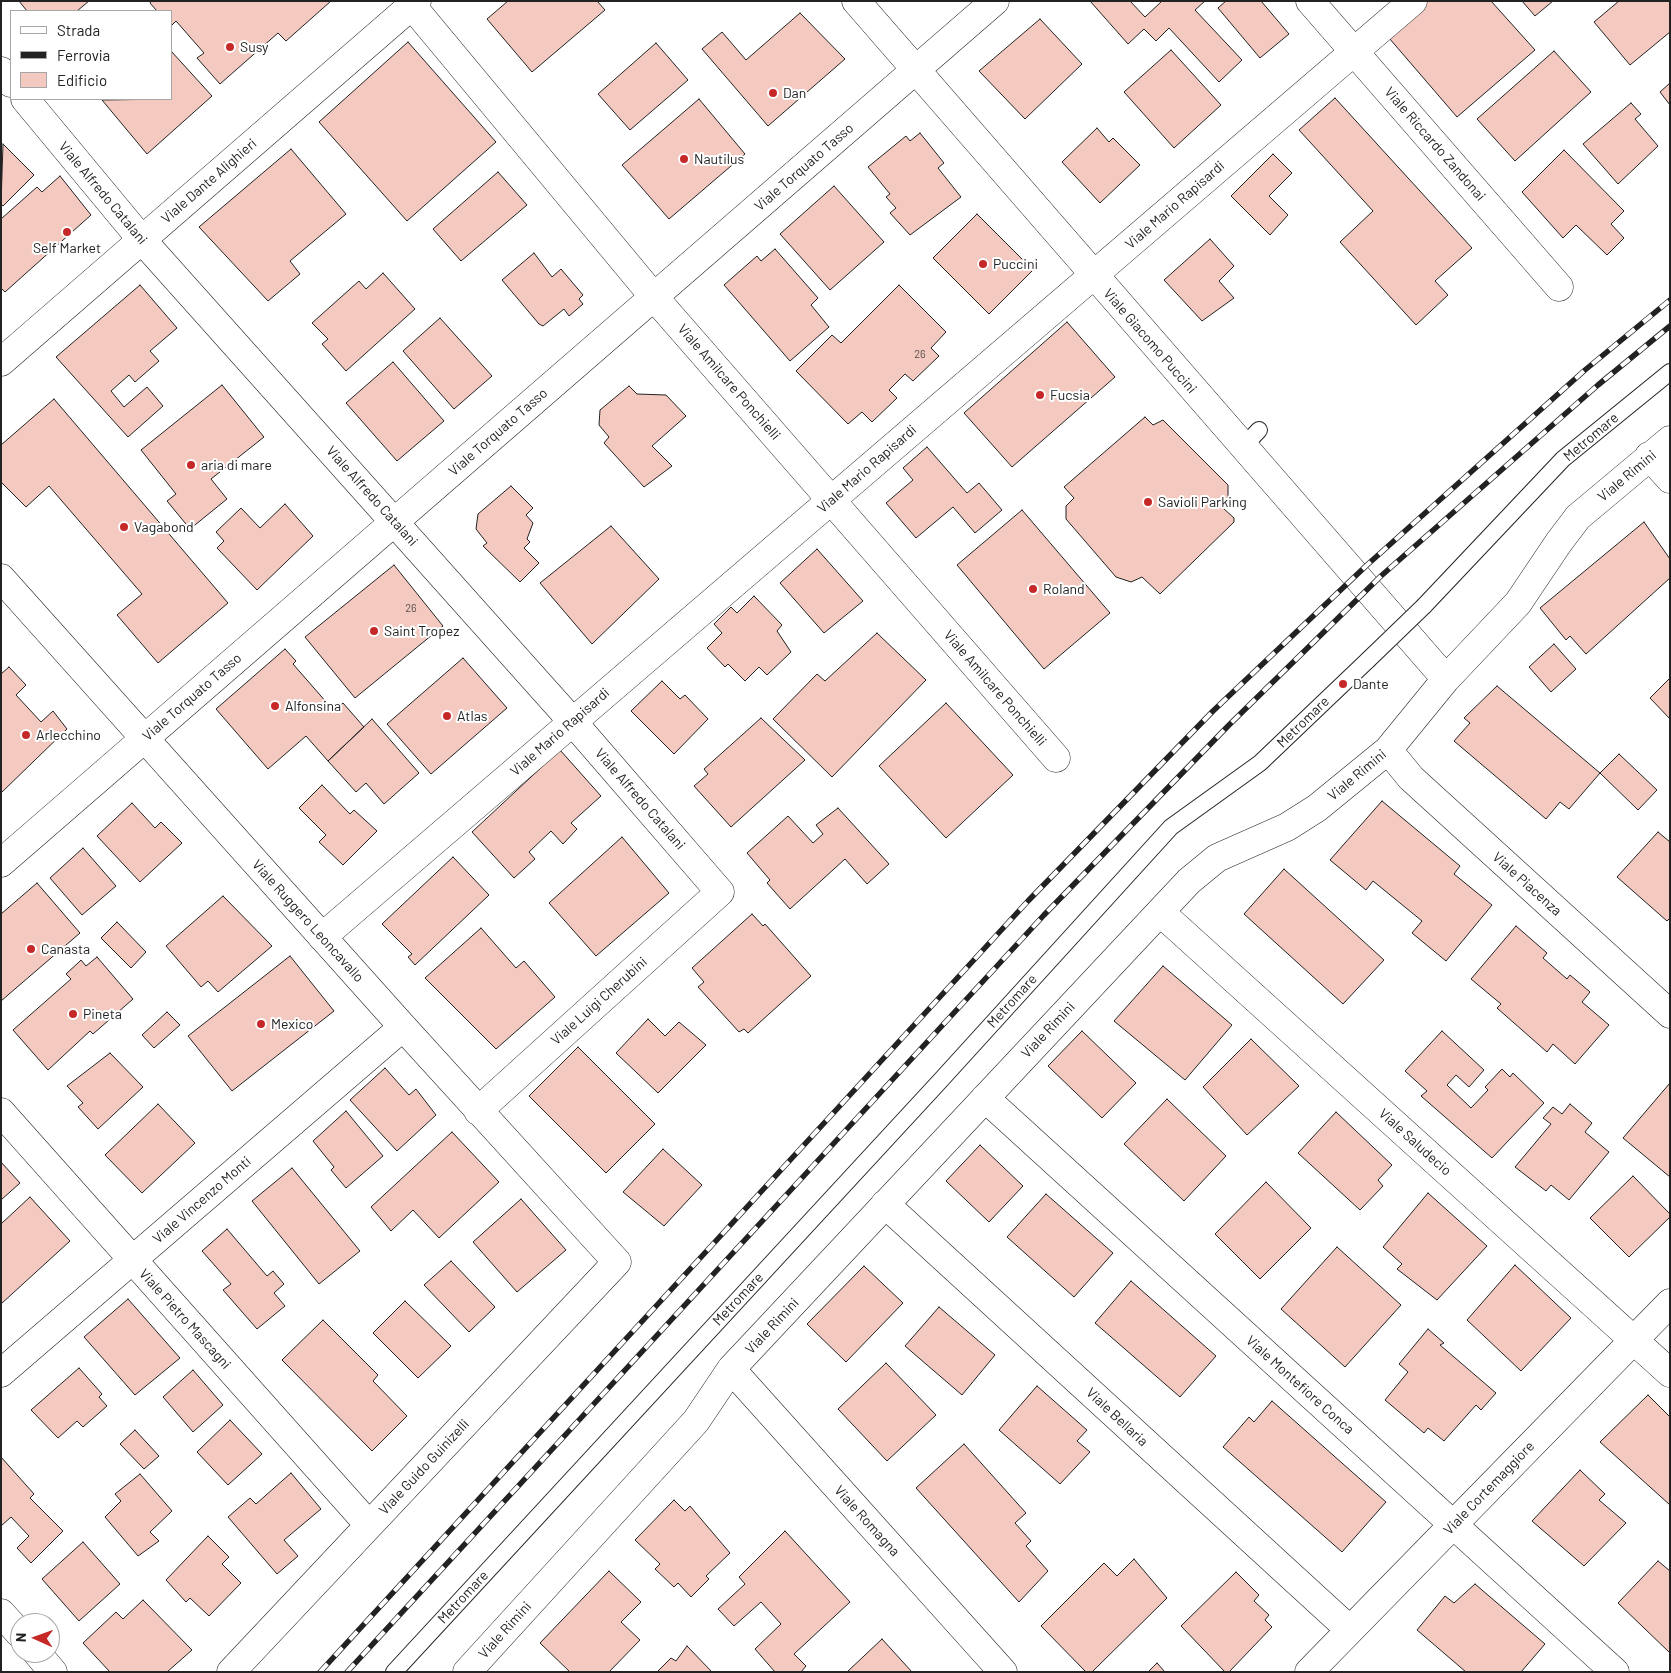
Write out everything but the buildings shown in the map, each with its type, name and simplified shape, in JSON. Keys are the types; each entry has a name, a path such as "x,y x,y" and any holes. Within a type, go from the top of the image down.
{"street":[{"name":"Viale Giacomo Puccini","path":"856,1 1093,276 1251,439 1446,679"},
{"name":"Viale Torquato Tasso","path":"1,863 995,1"},
{"name":"Viale Riccardo Zandonai","path":"1310,1 1559,287"},
{"name":"Viale Mario Rapisardi","path":"322,937 1413,1"},
{"name":"Viale Dante Alighieri","path":"1,362 412,3"},
{"name":"Viale Amilcare Ponchielli","path":"412,3 654,297 1056,758"},
{"path":"1,71 10,82"},
{"name":"Viale Alfredo Catalani","path":"26,100 142,240 395,521 720,892"},
{"name":"Viale Rimini","path":"481,1667 696,1421 731,1369 1189,881 1217,858 1287,827 1318,808 1388,750 1446,679 1518,603 1578,517 1670,440"},
{"path":"1649,456 1670,480"},
{"name":"Viale Ruggero Leoncavallo","path":"1,578 478,1111 617,1262"},
{"name":"Viale Piacenza","path":"1388,750 1411,778 1670,1014"},
{"name":"Viale Luigi Cherubini","path":"478,1111 720,892"},
{"name":"Viale Saludecio","path":"1160,912 1670,1373"},
{"name":"Viale Vincenzo Monti","path":"1,1373 403,1027"},
{"name":"Viale Montefiore Conca","path":"985,1098 1615,1672"},
{"name":"Viale Pietro Mascagni","path":"1,1112 369,1525"},
{"name":"Viale Bellaria","path":"885,1204 1350,1630"},
{"name":"Viale Guido Guinizelli","path":"232,1672 617,1262"},
{"name":"Viale Cortemaggiore","path":"1309,1672 1670,1303"},
{"name":"Viale Romagna","path":"731,1369 1003,1672"},
{"path":"1,1613 10,1623"}],"lane":[{"name":"Metromare","path":"394,1672 940,1081 1170,826 1260,763 1424,606 1563,459 1670,372"}],"railway":[{"path":"320,1672 1028,901 1213,711 1367,565 1585,370 1670,300"},
{"path":"347,1672 1044,915 1229,725 1381,576 1598,385 1670,326"}],"place":[{"name":"Susy","path":"230,47"},
{"name":"Dan","path":"773,93"},
{"name":"Nautilus","path":"684,159"},
{"name":"Self Market","path":"67,232"},
{"name":"Puccini","path":"983,264"},
{"name":"Fucsia","path":"1040,395"},
{"name":"aria di mare","path":"191,465"},
{"name":"Savioli Parking","path":"1148,502"},
{"name":"Vagabond","path":"124,527"},
{"name":"Roland","path":"1033,589"},
{"name":"Saint Tropez","path":"374,631"},
{"name":"Dante","path":"1343,684"},
{"name":"Alfonsina","path":"275,706"},
{"name":"Atlas","path":"447,716"},
{"name":"Arlecchino","path":"26,735"},
{"name":"Canasta","path":"31,949"},
{"name":"Pineta","path":"73,1014"},
{"name":"Mexico","path":"261,1024"}]}
